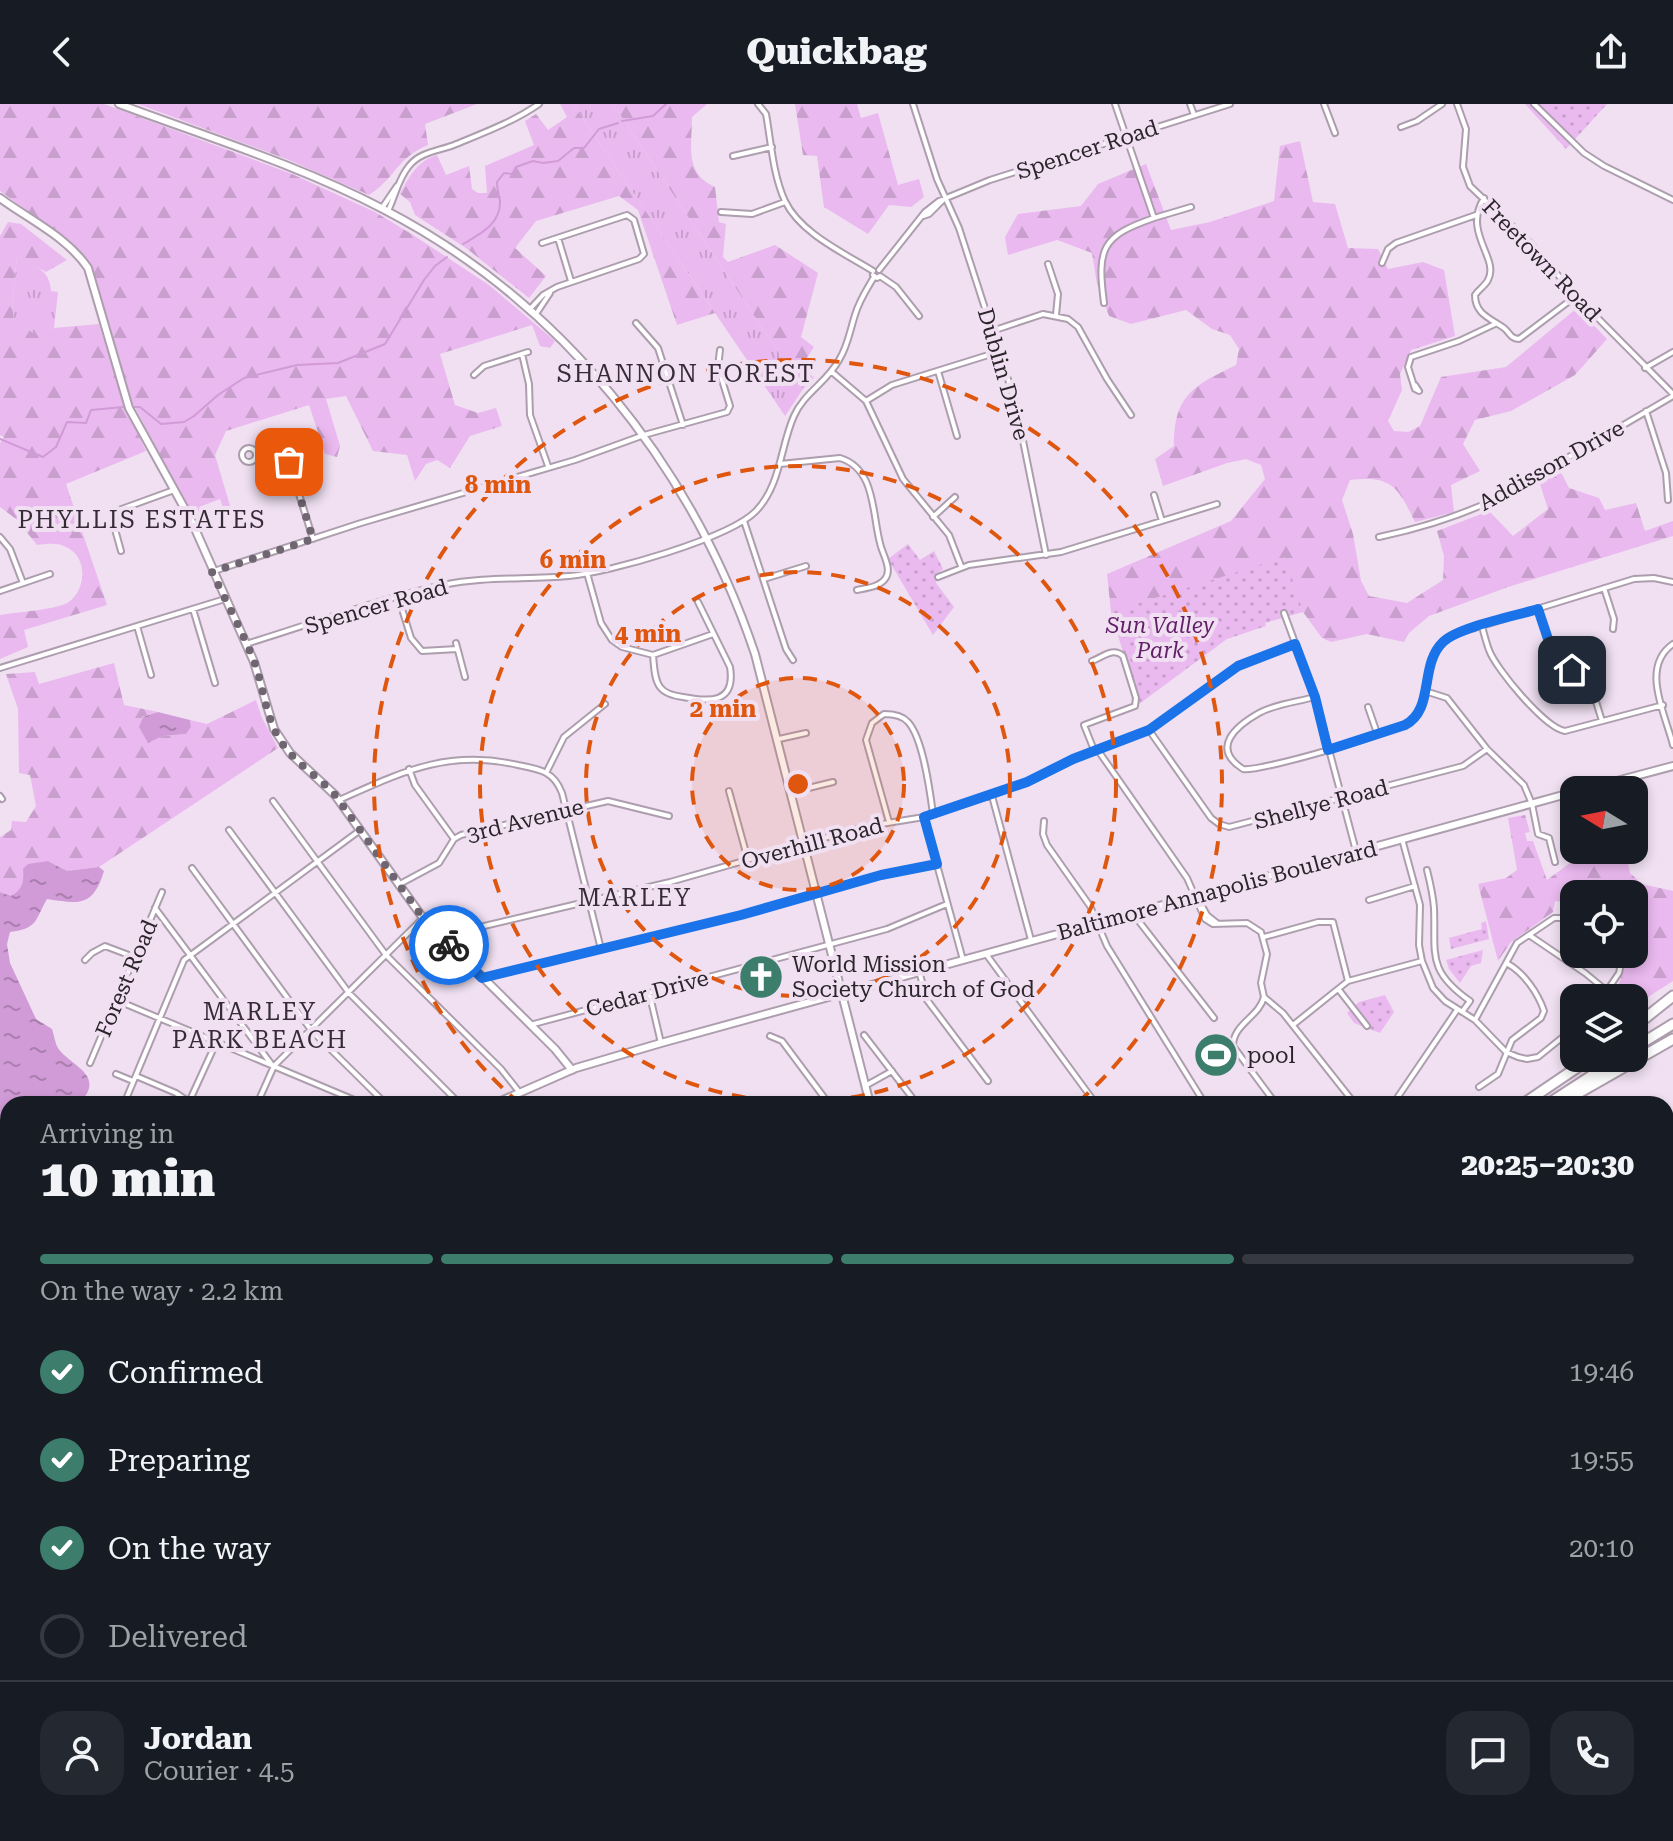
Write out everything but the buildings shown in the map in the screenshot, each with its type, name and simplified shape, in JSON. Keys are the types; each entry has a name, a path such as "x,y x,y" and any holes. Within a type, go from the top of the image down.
{"highway":[{"path":"1648,1017 1673,996"},
{"path":"1648,1019 1673,1002"},
{"path":"1648,1039 1673,1024"},
{"path":"1573,1096 1673,1039"},
{"path":"1535,1096 1570,1072"},
{"path":"1560,1096 1597,1072"}],"main road":[{"path":"119,104 316,178 385,210 441,242 533,312 587,366 644,435 707,538 746,627 779,739 868,1096"},
{"path":"0,198 58,238 88,268 129,408 192,522 254,662 268,714 281,742 339,800 423,918 572,1070"},
{"path":"1642,776 1673,766"},
{"name":"Baltimore Annapolis Boulevard","path":"513,1096 572,1070 661,1043 1560,796"}],"street":[{"path":"385,210 409,166 420,157 509,122 539,104"},
{"path":"758,104 766,114 785,202 807,228 896,287 919,316"},
{"name":"Dublin Drive","path":"913,104 945,199 959,228 1015,401 1046,555"},
{"path":"1115,104 1154,218"},
{"path":"1190,104 1194,115"},
{"name":"Spencer Road","path":"246,644 398,596 447,584 587,573 707,538 744,521 765,500 800,405 832,372 845,350 855,314 877,274 934,203 990,180 1230,104"},
{"path":"1324,104 1335,133"},
{"path":"1401,127 1417,121 1442,104"},
{"name":"Freetown Road","path":"1457,104 1466,129 1463,173 1470,186 1532,245 1576,296 1673,395"},
{"path":"1534,104 1584,153 1673,200"},
{"path":"733,156 772,147"},
{"path":"1484,198 1476,215 1478,235 1490,271 1488,279 1477,291 1475,302 1480,312 1512,338 1519,339 1576,296"},
{"path":"721,212 752,214 785,202"},
{"path":"1104,303 1100,270 1102,255 1110,240 1127,227 1191,207"},
{"path":"533,312 543,295 551,290 639,259 644,251 634,220 627,215 542,243"},
{"path":"1382,263 1388,249 1396,243 1476,215"},
{"path":"558,238 571,281"},
{"path":"1048,264 1058,294 1056,315"},
{"path":"992,331 1043,314 1068,319 1078,327 1131,415"},
{"path":"636,323 658,348 683,425"},
{"path":"1415,385 1408,367 1411,357 1459,341 1495,324"},
{"path":"212,572 730,410 718,367 720,350"},
{"path":"474,375 484,366 528,352"},
{"path":"866,401 892,385 999,352"},
{"path":"1645,368 1673,352"},
{"path":"522,354 529,384 530,415 548,466"},
{"path":"938,371 957,436"},
{"path":"832,372 866,401 903,479 952,541 962,567"},
{"name":"Addisson Drive","path":"1379,537 1411,531 1490,502 1673,395"},
{"path":"1646,411 1666,473 1668,500"},
{"path":"284,451 287,441 297,443 296,453 290,455"},
{"path":"257,456 284,451 290,455"},
{"path":"290,455 289,462 313,539"},
{"path":"779,464 840,458 849,461 860,472 871,493 880,544 889,570 882,582 857,590"},
{"path":"121,551 113,522 119,510 174,490"},
{"path":"1154,495 1162,521"},
{"path":"933,517 955,497"},
{"path":"938,577 962,567 1046,555 1217,504"},
{"path":"744,521 786,649 793,660"},
{"path":"0,537 10,549 23,583"},
{"path":"764,579 806,566"},
{"path":"587,573 601,623 612,640 634,652 653,655 713,634"},
{"path":"0,591 50,574"},
{"path":"1315,697 1260,713 1230,735 1228,752 1239,767 1251,770 1405,725 1415,718 1425,691 1431,660 1439,646 1452,635 1643,577 1673,582"},
{"path":"1604,588 1614,619 1613,629"},
{"path":"398,596 411,638 422,651 456,646 465,677"},
{"path":"0,668 225,599"},
{"path":"653,655 659,686 665,692 696,700 716,700 725,693 732,678 730,667 698,602"},
{"path":"193,609 215,683"},
{"path":"1538,609 1548,639 1593,692 1602,721"},
{"path":"1284,613 1315,697 1356,851"},
{"path":"137,626 151,675"},
{"path":"1482,626 1493,658 1533,710 1552,727 1565,731 1663,705"},
{"name":"Overhill Road","path":"440,937 889,822 924,817 992,795 1027,782 1095,749 1149,730 1238,666 1295,644"},
{"path":"1673,644 1661,655 1656,665 1656,682 1673,745"},
{"path":"1092,661 1113,651 1119,652 1136,698 1135,706 1084,725 1095,749 1187,878 1207,915 1219,924 1247,923 1264,937 1267,954 1261,983 1264,997 1260,1008 1235,1034 1233,1046 1270,1096"},
{"path":"1425,691 1447,698 1487,749 1524,785 1532,804 1538,834 1549,838 1555,862"},
{"path":"547,771 564,737 605,704"},
{"path":"1368,707 1377,733"},
{"path":"889,822 866,740 872,723 884,714 899,716 911,725 927,772 933,814"},
{"name":"Shellye Road","path":"1149,730 1206,812 1219,824 1240,826 1463,766 1487,749"},
{"path":"779,739 806,733"},
{"path":"339,800 409,769 460,759 497,760 547,771 559,786 601,949"},
{"path":"409,769 415,785 454,839"},
{"path":"792,792 833,782"},
{"path":"729,791 748,860"},
{"path":"992,795 1031,940"},
{"path":"273,801 386,955 501,1069 520,1093"},
{"name":"3rd Avenue","path":"398,885 439,863 454,839 566,810 608,801 669,816"},
{"path":"924,817 963,960"},
{"path":"1044,821 1043,834 1047,845 1090,906 1107,946 1200,1096"},
{"path":"229,830 349,993 452,1096"},
{"path":"127,1096 184,960 359,831"},
{"path":"1402,839 1420,905 1419,945 1422,961 1433,988 1475,1020 1506,1052 1527,1059 1538,1057 1560,1039"},
{"path":"482,978 817,894 881,875 937,864"},
{"path":"192,868 311,1030 378,1096"},
{"path":"1399,1096 1460,1010 1470,1001 1441,973 1432,944 1434,905 1427,870"},
{"path":"1369,900 1415,886"},
{"name":"Forest Road","path":"90,1063 162,892"},
{"name":"Cedar Drive","path":"530,1025 887,929 947,904"},
{"path":"155,908 274,1066"},
{"path":"1134,915 1214,1018"},
{"path":"1475,1020 1517,943 1554,918 1560,917"},
{"path":"261,1096 274,1066 423,918"},
{"path":"1264,937 1318,922 1333,922 1348,981"},
{"path":"1420,922 1434,922"},
{"path":"1529,935 1598,984"},
{"path":"85,960 105,946 134,957"},
{"path":"986,954 1090,1096"},
{"path":"1293,1025 1348,981 1422,961"},
{"path":"1479,1087 1498,1074 1512,1040 1541,1018 1544,1011 1541,1001 1520,971 1508,964"},
{"path":"919,971 927,1000 988,1081"},
{"path":"1338,989 1367,1026"},
{"path":"649,992 661,1043"},
{"path":"1264,997 1293,1025 1349,1096"},
{"path":"116,1000 340,1096"},
{"path":"864,1035 911,1096"},
{"path":"770,1036 782,1041 823,1096"},
{"path":"193,1096 216,1043"},
{"path":"865,1086 892,1071"},
{"path":"116,1074 135,1078 175,1096"}],"green space":[{"path":"0,104 104,104 292,174 375,212 413,235 489,285 555,341 550,348 540,346 532,325 440,354 455,405 478,413 496,408 502,426 470,436 450,468 437,460 426,464 415,481 407,455 373,451 346,396 326,399 340,446 337,457 325,454 309,405 226,431 215,455 233,516 226,517 220,499 199,507 203,522 197,525 130,398 93,268 72,243 0,191"},
{"path":"138,104 477,104 425,124 428,145 409,156 369,195 289,160"},
{"path":"560,104 573,104 715,313 677,325 638,210 619,196 536,221 515,248 546,276 529,298 466,248 415,215 410,202 400,194 419,165 437,155 446,175 469,166 472,189 487,193 485,166 534,145 525,121 536,114 548,130 567,117"},
{"path":"573,104 613,104 803,389 785,416"},
{"path":"613,104 707,104 692,117 691,149 698,174 715,187 719,222 726,224 723,257 728,262 775,245 818,273 801,337 814,347 802,365 814,378 803,389"},
{"path":"795,104 857,104 861,118 878,113 898,185 919,179 924,197 911,207 889,205 868,234 824,207 817,156 803,155"},
{"path":"1525,104 1607,104 1566,149"},
{"path":"1300,141 1313,202 1335,204 1348,248 1378,249 1388,269 1423,262 1444,270 1455,336 1411,350 1400,374 1402,390 1388,421 1394,431 1408,432 1420,426 1441,377 1506,367 1577,308 1607,339 1575,375 1511,411 1475,420 1463,444 1480,471 1451,485 1454,512 1415,522 1404,500 1392,486 1375,480 1350,480 1342,500 1353,534 1361,581 1369,596 1407,603 1443,580 1444,556 1437,531 1489,511 1513,536 1548,509 1539,481 1559,468 1569,488 1599,498 1605,510 1636,503 1645,531 1673,521 1673,536 1508,587 1429,616 1409,633 1404,642 1367,634 1331,642 1322,638 1284,586 1139,704 1111,612 1107,574 1231,521 1265,479 1261,465 1246,459 1163,486 1155,459 1174,446 1182,403 1197,386 1236,365 1239,349 1230,335 1212,329 1186,310 1131,324 1109,316 1097,284 1092,253 1057,240 1008,255 1005,237 1018,214 1081,206 1098,184 1146,164 1171,230 1210,222 1274,201 1280,146"},
{"path":"8,222 21,224 67,260 46,272 17,257 12,304 14,322 33,333 99,324 123,402 146,451 66,484 107,605 24,630 28,647 0,659 0,615 46,609 69,602 79,590 82,574 79,559 68,548 53,544 37,545 16,519 0,507 0,443 4,437 0,435 0,236"},
{"path":"17,257 40,269 48,278 51,291 58,292 54,328 33,334 14,322 12,304"},
{"path":"908,544 920,560 934,551 943,569 935,575 936,583 954,607 933,635 888,559"},
{"name":"Sun Valley Park","path":"1285,557 1303,612 1227,639 1139,704 1111,612"},
{"path":"114,663 124,705 158,712 142,717 148,743 163,736 186,734 191,727 190,720 207,724 256,700 278,748 99,867 67,871 48,861 11,896 0,892 0,837 11,830 12,821 26,822 36,806 30,775 19,773 18,709 6,674 35,672 39,684"},
{"path":"1525,815 1530,832 1525,833 1527,841 1533,841 1547,880 1569,864 1628,864 1630,873 1638,880 1560,880 1560,901 1555,901 1553,912 1511,942 1498,961 1478,884 1506,878 1517,870 1508,818"},
{"path":"1648,885 1673,891 1673,981 1648,997 1648,984 1619,984 1624,968 1648,968"},
{"path":"1486,921 1489,939 1451,949 1449,938 1482,929 1481,923"},
{"path":"1483,950 1481,963 1471,966 1460,983 1446,960"},
{"path":"1385,995 1394,1012 1380,1033 1354,1023 1347,1013 1359,1002"}],"water":[{"path":"158,712 190,720 191,727 186,734 163,736 148,743 139,727 143,717"},
{"path":"48,861 67,871 99,867 104,871 90,897 77,902 47,899 31,926 10,932 7,944 10,963 36,1019 52,1029 58,1048 87,1076 89,1083 85,1096 0,1096 0,892 11,896 18,890 22,885 23,869 28,864"}],"waterway":[{"path":"622,121 653,116 666,104"},
{"path":"463,244 488,227 497,216 500,201 497,182 504,173 512,174 516,167 533,161 558,161 574,148 584,148 599,129 618,123"},
{"path":"134,407 140,407 161,424 184,422 244,378 297,365 338,363 385,344 424,280 447,257"},
{"path":"0,439 43,457 56,447 67,422 86,423 91,410 123,407"}],"way so far":[{"path":"289,462 313,539 212,572 254,662 268,714 281,742 335,795 423,918 449,945"}],"place":[{"name":"World Mission Society Church of God","path":"761,977"},
{"name":"pool","path":"1216,1055"}],"district":[{"name":"SHANNON FOREST","path":"686,374"},
{"name":"PHYLLIS ESTATES","path":"142,520"},
{"name":"MARLEY","path":"635,898"},
{"name":"MARLEY PARK BEACH","path":"260,1026"}],"route":[{"path":"449,945 482,978 741,915 881,875 937,864 924,817 1027,782 1094,750 1149,730 1238,666 1295,644 1315,697 1328,750 1405,725 1415,718 1421,707 1434,653 1452,635 1538,609 1548,639 1572,670"}]}
